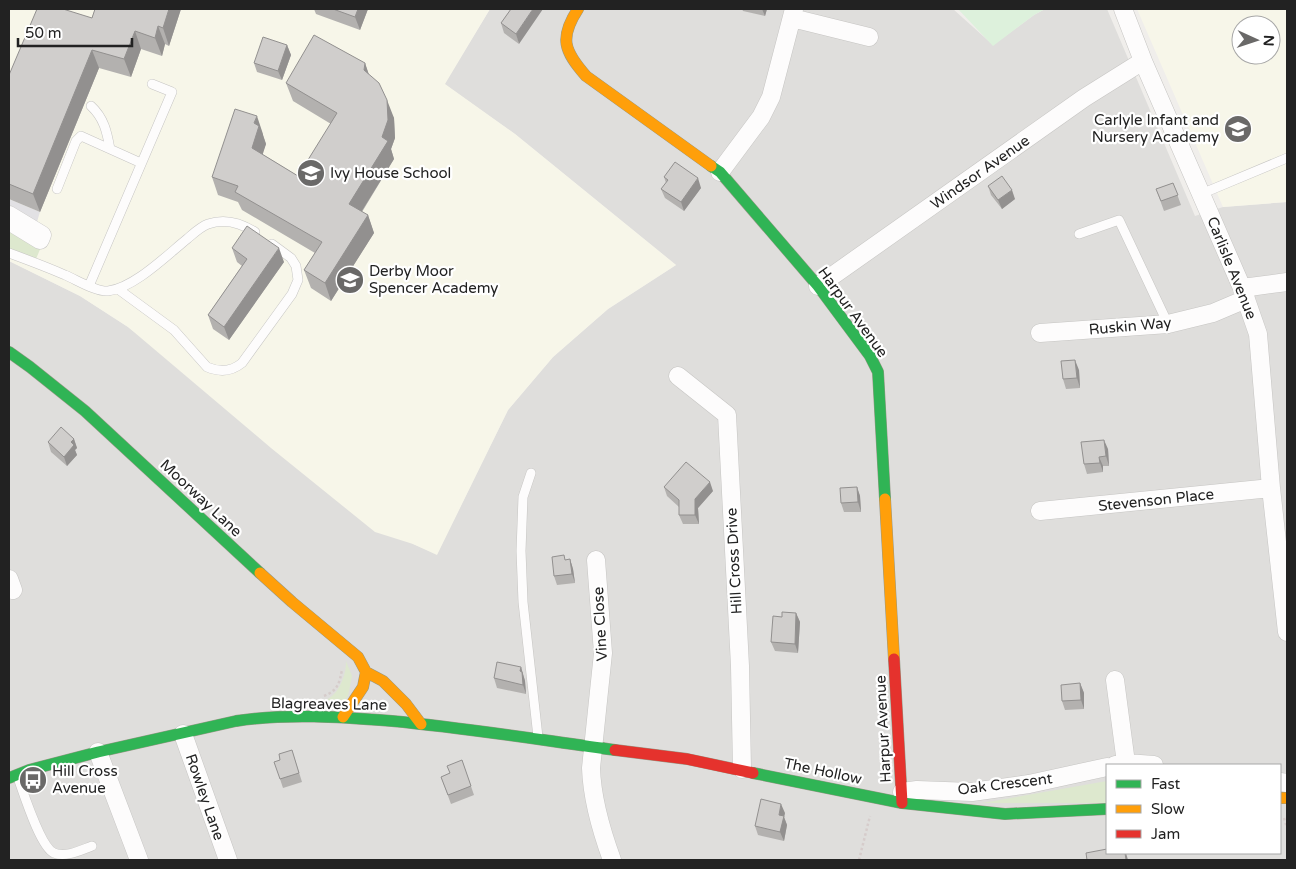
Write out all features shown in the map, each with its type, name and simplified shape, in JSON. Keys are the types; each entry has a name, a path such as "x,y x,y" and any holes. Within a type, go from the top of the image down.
{"street":[{"name":"Harpur Avenue","path":"578,9 566,34 567,51 574,63 586,76 720,172 818,286 870,356 878,372 902,797"},
{"name":"Carlisle Avenue","path":"1123,9 1143,61 1244,294 1258,334 1271,488 1283,563 1287,632"},
{"path":"720,172 761,117 771,97 793,14 869,37"},
{"name":"Windsor Avenue","path":"818,286 1084,98 1143,61"},
{"path":"9,215 42,235 40,240 9,221"},
{"name":"Ruskin Way","path":"1040,333 1168,324 1213,313 1244,294 1287,282"},
{"name":"Moorway Lane","path":"9,352 85,411 272,584 358,656 366,672 382,681 406,704 421,724"},
{"name":"Hill Cross Drive","path":"678,376 727,415 740,666 742,769"},
{"name":"Stevenson Place","path":"1040,511 1271,488"},
{"name":"Vine Close","path":"596,560 603,653 591,768 592,785 602,832 612,860"},
{"path":"343,717 363,687 366,672"},
{"path":"1115,680 1120,764"},
{"name":"Blagreaves Lane","path":"13,777 29,770 98,752 255,718 294,716 343,717 421,724 594,747"},
{"name":"Rowley Lane","path":"183,734 228,860"},
{"name":"The Hollow","path":"594,747 687,759 874,797 902,797 1005,814 1106,809"},
{"path":"98,752 138,860"},
{"name":"Oak Crescent","path":"902,797 917,790 972,792 1029,784 1106,767"}],"lane":[{"path":"89,286 172,92 152,84"},
{"path":"91,106 98,112 104,122 110,149"},
{"path":"57,189 78,138 81,136 141,163"},
{"path":"1201,194 1287,158"},
{"path":"1079,234 1119,220 1168,324"},
{"path":"9,253 89,286 107,291 118,289 141,277 205,225 225,221 246,226 291,258 296,266 298,280 292,294 242,363 231,370 221,371 207,367 174,330 118,289"},
{"path":"531,473 523,497 521,550 523,602 538,740"},
{"path":"13,777 48,849 54,853 65,855 92,846"}],"path":[{"path":"318,699 333,692 339,683 346,646"},
{"path":"859,860 874,797"}],"shaded area":[{"name":"Derby Moor Spencer Academy","path":"9,9 490,9 445,84 515,134 676,265 608,309 553,357 508,410 437,555 413,544 375,532 271,448 128,327 80,296 9,261"},
{"path":"490,9 953,9 993,45 1045,9 1107,9 1195,216 1223,207 1287,202 1287,860 9,860 9,261 80,296 128,327 413,544 437,554 508,410 553,357 608,309 676,265 515,134 444,84"},
{"name":"Carlyle Infant and Nursery Academy","path":"1137,9 1287,9 1287,202 1223,207"},
{"path":"9,199 40,212 36,225 9,225"}],"green space":[{"path":"958,9 1045,9 993,46"},
{"path":"9,225 41,247 36,259 9,251"},
{"path":"346,661 352,676 348,696 337,708 304,710 327,700 336,692 344,676"},
{"path":"1106,781 1106,803 982,803"}],"building":[{"path":"37,9 63,9 92,18 95,9 169,9 163,28 158,26 155,38 135,31 124,59 92,50 33,194 9,184 9,75"},
{"path":"333,9 358,9 355,17"},
{"path":"511,9 533,9 516,34 501,23"},
{"path":"314,35 365,63 364,70 379,83 387,100 388,120 382,137 388,141 349,204 368,215 325,283 304,270 322,242 235,192 238,186 212,177 235,109 257,116 254,123 259,126 252,148 298,176 337,113 286,83"},
{"path":"263,37 287,45 278,71 254,63"},
{"path":"675,162 698,178 681,202 661,189 668,180 664,177"},
{"path":"1002,176 1012,190 998,200 988,186"},
{"path":"1173,183 1178,195 1161,201 1156,189"},
{"path":"247,226 279,248 224,327 208,315 247,259 232,248"},
{"path":"1075,360 1077,378 1063,379 1061,361"},
{"path":"61,427 74,439 71,442 74,445 64,457 48,442"},
{"path":"1104,440 1106,456 1099,457 1100,463 1084,464 1081,442"},
{"path":"686,462 710,482 695,499 695,515 679,515 679,500 664,487"},
{"path":"857,487 858,502 841,503 840,488"},
{"path":"564,555 565,560 570,559 572,574 554,576 552,557"},
{"path":"782,612 796,613 795,644 771,642 773,616 782,617"},
{"path":"497,662 521,667 523,685 494,678"},
{"path":"1080,683 1081,700 1062,701 1061,685"},
{"path":"292,750 299,773 280,779 274,762 280,760 279,754"},
{"path":"462,760 471,786 448,795 441,777 450,773 447,766"},
{"path":"761,799 781,804 779,815 784,816 780,832 755,826"},
{"path":"1106,849 1106,854 1125,854 1126,860 1087,860 1086,853"}],"traffic: fast":[{"path":"711,166 720,172 818,286 870,356 878,372 885,499"},
{"path":"9,352 85,411 260,573"},
{"path":"9,778 29,770 98,752 236,721 294,716 392,721 615,750"},
{"path":"753,773 902,803 1005,814 1106,809"}],"traffic: slow":[{"path":"578,9 566,36 569,51 586,76 711,166"},
{"path":"885,499 894,659"},
{"path":"260,573 358,657 366,672 383,681 406,704 421,724"},
{"path":"343,717 363,687 366,672"},
{"path":"1281,798 1287,798"}],"traffic: jam":[{"path":"894,659 902,803"},
{"path":"615,750 687,759 753,773"}],"place":[{"name":"Carlyle Infant and Nursery Academy","path":"1238,129"},
{"name":"Ivy House School","path":"311,173"},
{"name":"Derby Moor Spencer Academy","path":"350,280"},
{"name":"Hill Cross Avenue","path":"33,780"}]}
